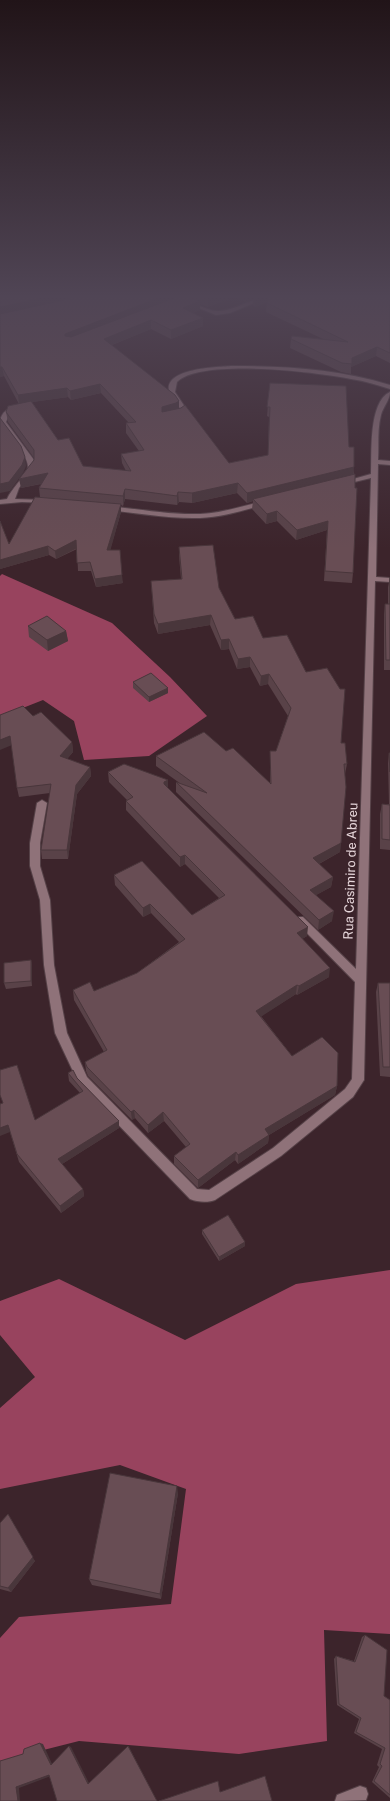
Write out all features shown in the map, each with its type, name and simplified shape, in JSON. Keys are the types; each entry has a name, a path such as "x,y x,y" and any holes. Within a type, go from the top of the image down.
{"street":[{"path":"172,417 179,415 184,410 172,392 172,385 175,381"},
{"path":"364,381 390,388"},
{"name":"Rua Casimiro de Abreu","path":"42,804 35,843 35,866 45,900 49,965 61,1033 83,1080 194,1195 211,1196 277,1152 349,1093 358,1080 374,475 377,420 382,401 390,394"},
{"path":"10,501 16,488 31,469 31,460 3,422 3,418 9,409 23,406"},
{"path":"375,462 390,463"},
{"path":"336,484 374,475"},
{"path":"0,502 22,500 54,503"},
{"path":"100,507 201,516 268,502"},
{"path":"371,579 390,580"},
{"path":"293,914 360,980"},
{"path":"343,1801 360,1794"}],"shaded area":[{"path":"2,574 112,623 170,677 207,716 149,756 84,760 74,721 43,700 0,717 0,576"},
{"path":"390,1270 390,1634 324,1630 327,1741 239,1754 79,1741 0,1761 0,1638 19,1617 171,1604 186,1489 120,1465 0,1489 0,1408 35,1377 0,1335 0,1301 59,1279 185,1340 296,1284"}],"building":[{"path":"10,381 157,381 175,395 179,401 162,407 162,412 181,408 185,405 229,463 268,455 270,407 267,407 270,383 346,386 349,447 354,447 354,467 247,493 238,483 192,493 178,492 177,496 125,489 123,496 39,488 48,473 19,479 34,460 34,450 6,412 8,406 31,401 58,440 69,438 83,466 131,471 121,454 144,450 126,423 136,422 100,384 70,391 67,388 18,395"},
{"path":"0,418 21,446 25,457 22,465 9,482 0,484"},
{"path":"355,474 355,488 357,488 353,573 325,571 328,521 297,530 277,511 267,514 253,499"},
{"path":"35,497 121,504 107,550 120,550 122,575 95,579 90,562 77,563 76,540 55,551 48,546 0,560 0,521 9,544"},
{"path":"213,545 219,588 235,619 253,616 263,638 287,635 306,672 327,668 340,689 345,689 341,743 345,743 347,764 344,764 346,787 341,843 313,858 333,877 310,890 334,911 319,920 176,782 207,793 156,756 204,732 226,751 233,748 271,784 270,751 276,751 291,708 269,674 261,676 250,657 238,659 229,639 221,640 211,615 158,624 154,614 151,581 182,579 179,547"},
{"path":"385,604 390,604 390,660 386,660"},
{"path":"47,616 66,631 47,640 28,626"},
{"path":"151,673 168,688 149,697 133,682"},
{"path":"23,706 33,716 41,712 72,742 60,756 90,767 76,785 67,850 41,850 51,784 17,788 10,736 0,740 0,715"},
{"path":"124,764 168,780 164,782 164,784 308,927 297,933 330,968 299,986 297,985 256,1011 292,1056 322,1037 338,1053 337,1086 265,1129 269,1135 238,1155 236,1152 198,1180 174,1156 190,1144 163,1112 148,1125 134,1110 131,1112 87,1067 85,1062 107,1050 73,990 90,982 94,991 137,973 185,939 150,904 143,908 114,875 142,861 192,915 225,895 185,855 180,857 126,801 133,797 108,772"},
{"path":"382,804 390,805 390,840 382,839"},
{"path":"31,960 31,981 4,983 4,963"},
{"path":"378,983 390,983 390,1067 383,1067"},
{"path":"17,1065 35,1120 83,1091 68,1073 73,1070 77,1078 119,1121 58,1159 83,1189 60,1206 17,1154 8,1125 0,1128 0,1104 3,1103 0,1095 0,1070"},
{"path":"228,1215 245,1242 219,1257 202,1230"},
{"path":"110,1473 177,1486 160,1594 89,1579"},
{"path":"8,1514 33,1557 8,1588 0,1586 0,1523"},
{"path":"365,1635 387,1650 384,1696 390,1700 390,1795 374,1781 382,1766 380,1764 385,1748 356,1732 361,1718 339,1704 336,1656 355,1662"},
{"path":"40,1743 51,1765 69,1746 88,1784 128,1746 157,1801 57,1801 49,1775 16,1787 18,1801 0,1801 0,1761 23,1754 24,1749"},
{"path":"265,1776 272,1801 159,1801 218,1781 220,1792"}]}
